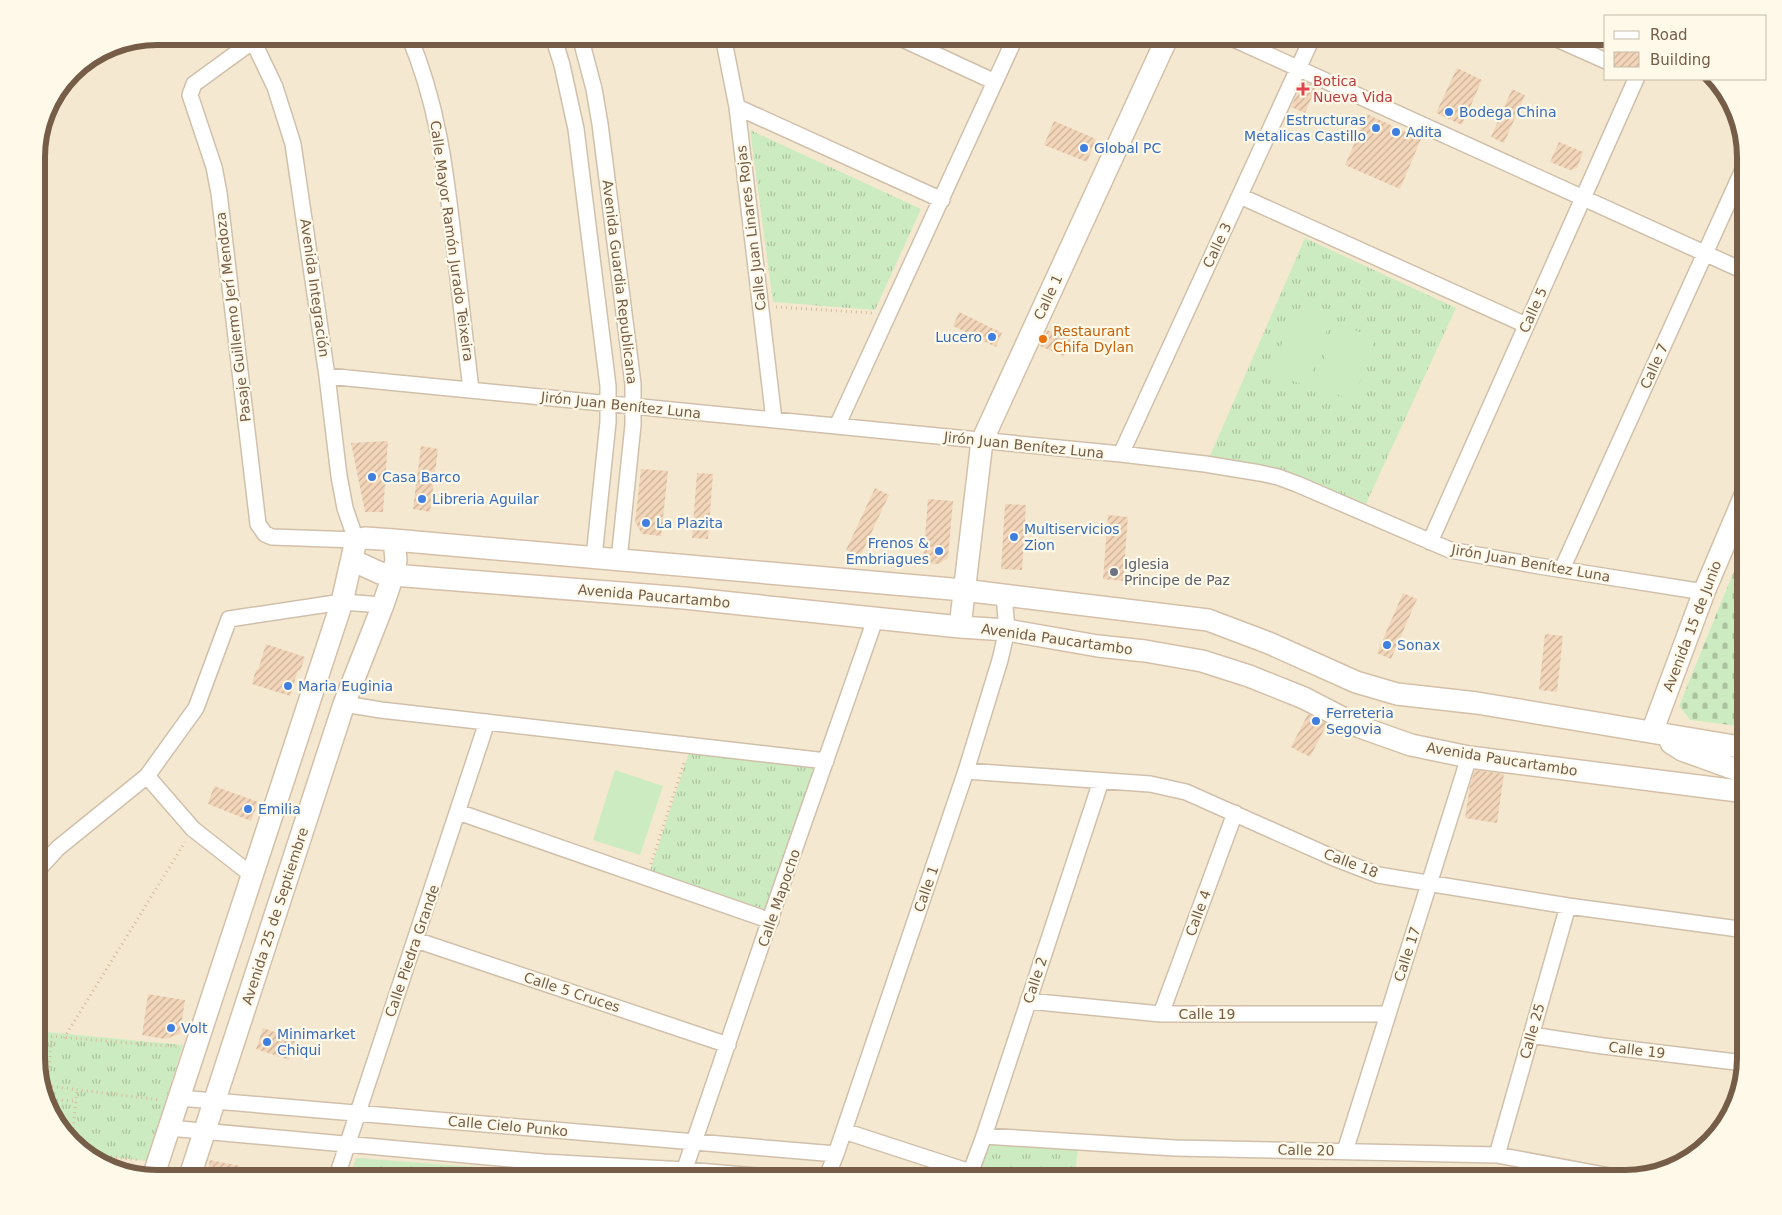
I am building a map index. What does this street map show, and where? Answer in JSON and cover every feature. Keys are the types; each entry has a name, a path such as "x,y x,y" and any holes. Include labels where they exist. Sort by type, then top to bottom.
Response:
{"main road":[{"name":"Calle 1","path":"960,627 982,441 1164,45"},
{"name":"Avenida 15 de Junio","path":"1652,732 1704,592 1737,514"},
{"path":"156,1168 169,1128 172,1099 197,1042 253,876 342,602 354,550 365,538 964,590 1208,620 1269,643 1356,682 1397,694 1477,703 1737,746"},
{"name":"Avenida 25 de Septiembre","path":"192,1170 344,704 393,575 396,560 394,540"},
{"name":"Avenida Paucartambo","path":"354,550 380,573 393,575 684,598 960,627 1007,630 1098,646 1145,651 1202,661 1249,676 1304,698 1360,727 1411,745 1469,757 1737,791"},
{"path":"1652,732 1682,750 1737,769"}],"street":[{"name":"Pasaje Guillermo Jerí Mendoza","path":"247,45 194,84 190,95 214,167 219,193 258,524 265,534 272,537 354,550"},
{"name":"Avenida Integración","path":"259,45 294,144 341,484 354,550"},
{"name":"Calle Mayor Ramón Jurado Teixeira","path":"413,45 431,99 442,150 471,390"},
{"name":"Avenida Guardia Republicana","path":"556,45 576,129 609,404 594,557"},
{"name":"Avenida Guardia Republicana","path":"582,45 594,89 600,124 629,348 634,406 619,560"},
{"name":"Calle Juan Linares Rojas","path":"725,45 737,107 774,420"},
{"path":"915,45 995,82"},
{"path":"837,426 890,315 1012,45"},
{"path":"1246,45 1737,268"},
{"name":"Calle 3","path":"1121,454 1309,45"},
{"path":"1570,45 1604,60"},
{"name":"Calle 5","path":"1430,542 1636,80"},
{"path":"737,107 942,200"},
{"name":"Calle 7","path":"1562,569 1737,182"},
{"path":"1240,196 1526,325"},
{"name":"Jirón Juan Benítez Luna","path":"327,376 1121,454 1205,464 1260,473 1298,484 1450,550 1704,592"},
{"name":"Calle 1","path":"830,1170 966,771 1000,660 1007,630 1004,595"},
{"path":"45,862 58,848 147,776 196,708 230,619 342,602 383,605"},
{"name":"Calle Mapocho","path":"684,1170 876,617"},
{"path":"344,704 381,710 826,761"},
{"name":"Calle Piedra Grande","path":"339,1170 487,722"},
{"name":"Calle 17","path":"1344,1151 1469,757"},
{"name":"Calle 18","path":"966,771 1150,784 1186,792 1235,812 1334,858 1378,875 1568,906 1737,929"},
{"path":"147,776 193,829 253,876"},
{"name":"Calle 2","path":"971,1170 984,1136 1101,781"},
{"path":"458,812 771,921"},
{"name":"Calle 4","path":"1161,1014 1235,812"},
{"name":"Calle 25","path":"1497,1155 1568,906"},
{"name":"Calle 5 Cruces","path":"416,940 728,1045"},
{"name":"Calle 19","path":"1028,1001 1161,1014 1388,1014"},
{"name":"Calle 19","path":"1531,1035 1737,1062"},
{"name":"Calle Cielo Punko","path":"172,1099 215,1101 836,1154"},
{"path":"169,1128 637,1170"},
{"path":"844,1131 955,1170"},
{"name":"Calle 20","path":"984,1136 1175,1148 1497,1155 1581,1170"},
{"path":"541,1170 544,1162"}],"path":[{"path":"760,305 890,315"},
{"path":"646,878 690,745"},
{"path":"64,1038 193,829"},
{"path":"45,1036 180,1048 197,1042"},
{"path":"48,1081 52,1036"},
{"path":"49,1086 172,1099"},
{"path":"73,1131 77,1090"},
{"path":"53,1099 75,1101"},
{"path":"104,1156 146,1160 156,1168"}],"shaded area":[{"path":"158,45 1604,45 1604,80 1706,80 1718,95 1731,121 1737,158 1737,563 1679,706 1690,720 1737,726 1737,1058 1731,1094 1718,1120 1699,1142 1687,1151 1661,1164 1646,1168 1624,1170 158,1170 136,1168 121,1164 95,1151 83,1142 68,1126 51,1094 45,1065 45,150 54,114 60,101 73,83 95,64 121,51 136,47"}],"green space":[{"path":"750,130 921,209 875,310 773,302"},
{"path":"1305,238 1456,308 1365,506 1249,464 1210,456"},
{"path":"1293,309 1330,321 1308,386 1272,374"},
{"path":"1336,324 1375,337 1354,400 1315,387"},
{"path":"1737,563 1737,726 1690,720 1679,706"},
{"path":"690,749 815,766 765,909 650,871"},
{"path":"615,770 663,786 640,855 593,840"},
{"path":"45,1032 183,1045 147,1161 106,1157 83,1142 68,1126 51,1094 47,1079"},
{"path":"986,1140 1078,1146 1076,1170 977,1170"},
{"path":"356,1158 517,1170 352,1170"}],"building":[{"path":"1457,68 1482,80 1462,125 1436,113"},
{"path":"1303,81 1316,87 1305,113 1291,107"},
{"path":"1512,89 1525,95 1504,143 1491,137"},
{"path":"1367,114 1421,139 1400,189 1345,165"},
{"path":"1054,121 1096,139 1087,162 1044,145"},
{"path":"1559,142 1583,152 1577,168 1570,170 1550,162"},
{"path":"959,312 1002,333 996,347 953,326"},
{"path":"1047,330 1071,340 1064,356 1040,346"},
{"name":"Casa Barco","path":"388,441 383,512 365,512 351,443"},
{"path":"421,446 438,449 430,512 413,509"},
{"path":"641,469 668,471 661,536 642,534 635,522"},
{"path":"697,473 713,474 708,539 692,538"},
{"path":"875,488 889,495 860,557 846,550"},
{"path":"928,499 953,501 948,558 939,564 923,563"},
{"name":"Multiservicios Zion","path":"1005,504 1026,505 1022,570 1001,569"},
{"path":"1108,515 1128,517 1123,581 1103,579"},
{"path":"1403,593 1417,599 1391,659 1377,653"},
{"path":"1545,634 1563,636 1557,692 1539,690"},
{"path":"266,644 305,657 300,671 298,670 290,696 252,684"},
{"path":"1308,714 1327,724 1310,757 1291,747"},
{"path":"1475,770 1504,774 1497,823 1465,818 1470,785"},
{"path":"214,786 258,802 251,821 208,804"},
{"path":"148,994 185,1000 180,1034 165,1039 142,1035"},
{"path":"263,1028 296,1039 289,1060 256,1049"},
{"path":"210,1160 240,1166 239,1170 208,1170"}],"place":[{"name":"Botica Nueva Vida","path":"1303,89"},
{"name":"Bodega China","path":"1449,112"},
{"name":"Estructuras Metalicas Castillo","path":"1376,128"},
{"name":"Adita","path":"1396,132"},
{"name":"Global PC","path":"1084,148"},
{"name":"Lucero","path":"992,337"},
{"name":"Restaurant Chifa Dylan","path":"1043,339"},
{"name":"Casa Barco","path":"372,477"},
{"name":"Libreria Aguilar","path":"422,499"},
{"name":"La Plazita","path":"646,523"},
{"name":"Multiservicios Zion","path":"1014,537"},
{"name":"Frenos & Embriagues","path":"939,551"},
{"name":"Iglesia Principe de Paz","path":"1114,572"},
{"name":"Sonax","path":"1387,645"},
{"name":"Maria Euginia","path":"288,686"},
{"name":"Ferreteria Segovia","path":"1316,721"},
{"name":"Emilia","path":"248,809"},
{"name":"Volt","path":"171,1028"},
{"name":"Minimarket Chiqui","path":"267,1042"}]}
